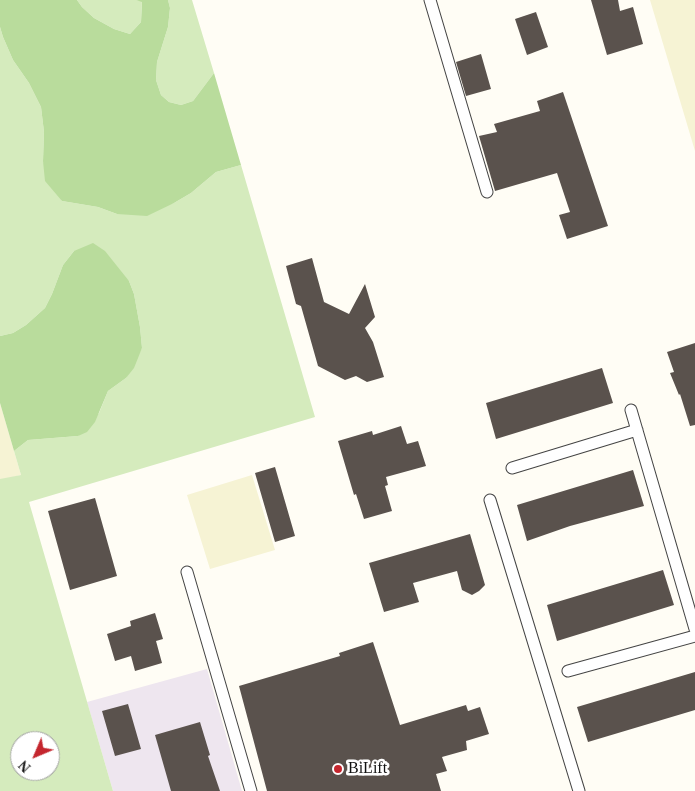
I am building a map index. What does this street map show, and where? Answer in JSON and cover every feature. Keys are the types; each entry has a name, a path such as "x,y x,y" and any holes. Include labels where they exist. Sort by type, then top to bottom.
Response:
{"lane":[{"path":"430,0 487,192"},
{"path":"631,410 695,628"},
{"path":"512,468 637,430"},
{"path":"490,500 579,791"},
{"path":"187,572 251,791"},
{"path":"568,671 695,636"}],"shaded area":[{"path":"650,0 695,0 695,151"},
{"path":"0,403 21,475 1,480 0,479"},
{"path":"252,475 275,550 210,569 187,495"},
{"path":"207,669 242,791 113,791 87,702"}],"green space":[{"path":"0,0 77,0 94,18 114,29 130,34 141,22 142,2 136,0 168,0 170,8 168,27 157,62 156,80 161,95 169,102 181,105 193,101 214,73 241,165 216,172 191,193 147,216 117,214 98,207 62,201 45,181 43,161 44,132 41,107 29,83 13,60 3,37 0,27"},
{"path":"77,0 142,1 141,22 130,34 114,29 94,18"},
{"path":"168,0 192,0 214,73 193,101 181,105 169,102 161,95 156,80 157,62 168,27 170,8"},
{"path":"0,27 13,60 29,83 41,107 44,132 43,161 62,201 98,207 117,214 174,203 191,193 216,172 241,165 315,417 29,502 113,791 0,791 0,479 21,475 14,451 28,440 78,436 99,413 108,391 126,378 142,348 134,294 129,281 74,251 63,265 45,308 26,325 13,333 0,336"},
{"path":"93,243 105,251 129,281 134,294 142,348 134,368 126,378 108,391 95,422 87,432 78,436 28,440 14,451 0,403 0,336 13,333 26,325 45,308 63,265 74,251"}],"building":[{"path":"591,0 618,0 620,11 633,7 643,44 607,55"},
{"path":"536,12 548,47 527,55 515,19"},
{"path":"481,54 491,89 466,96 456,62"},
{"path":"563,92 608,226 567,239 559,215 570,212 557,173 495,191 479,136 497,132 494,124 540,111 537,101"},
{"path":"312,258 324,302 349,314 365,284 375,317 365,328 373,342 384,377 367,382 356,376 345,380 318,366 301,306 296,304 286,266"},
{"path":"695,343 695,425 690,426 680,394 670,373 674,372 667,352"},
{"path":"602,368 613,403 496,439 486,403"},
{"path":"401,426 407,444 418,441 426,466 386,477 388,485 385,486 392,511 364,519 356,494 354,495 338,441 372,431 373,435"},
{"path":"275,467 295,536 275,542 255,473"},
{"path":"633,470 644,506 570,526 527,541 517,505"},
{"path":"95,498 117,576 70,590 48,511"},
{"path":"470,534 485,585 479,591 472,595 462,590 457,571 413,583 419,602 384,612 369,563"},
{"path":"663,570 674,605 557,641 547,605"},
{"path":"155,613 163,639 156,641 162,663 135,671 131,656 115,661 107,634 131,626 130,621"},
{"path":"373,642 400,725 466,705 468,711 480,707 489,734 466,741 467,750 442,757 447,771 436,774 441,791 267,791 239,686 340,656 339,653"},
{"path":"695,672 695,710 588,742 577,707"},
{"path":"128,704 141,749 115,756 102,711"},
{"path":"200,722 210,755 208,756 220,791 171,791 155,735"}],"place":[{"name":"BiLift","path":"338,769"}]}
